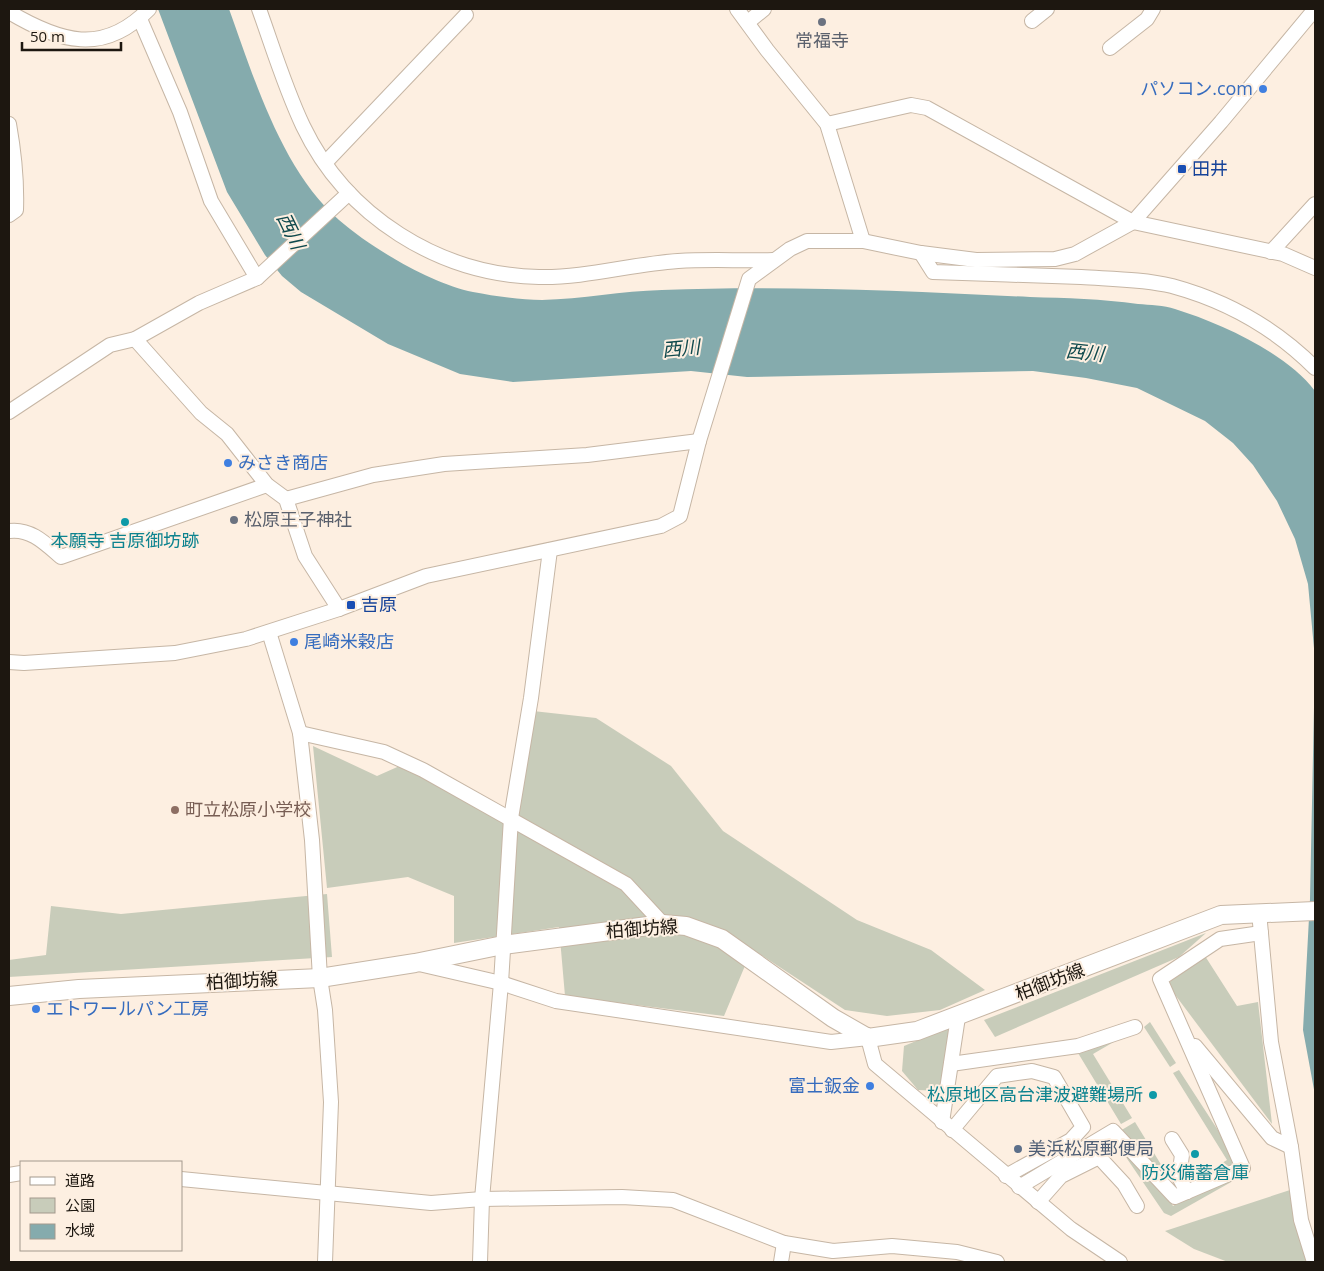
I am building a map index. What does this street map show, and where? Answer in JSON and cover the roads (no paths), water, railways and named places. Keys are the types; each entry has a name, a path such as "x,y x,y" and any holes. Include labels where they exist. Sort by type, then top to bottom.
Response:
{"main road":[{"name":"柏御坊線","path":"9,996 79,989 320,978 415,963 503,945 663,924 686,926 722,939 833,1018 868,1038 917,1031 958,1017 1221,915 1315,911"}],"street":[{"path":"259,9 303,125 325,162 349,193 368,212 418,246 460,263 498,272 540,277 586,274 678,261 773,260"},
{"path":"737,9 767,50 827,124 863,241"},
{"path":"748,22 764,9"},
{"path":"1032,21 1047,9"},
{"path":"1110,48 1146,19 1152,9"},
{"path":"9,662 24,663 174,653 246,639 339,609 426,576 661,526 680,516 699,441 749,279 773,260 807,241 863,241 921,253 976,260 1055,259 1075,254 1133,222 1221,122 1315,9"},
{"path":"9,12 33,25 74,39 92,40 111,36 144,14 211,201 260,275"},
{"path":"325,162 466,15"},
{"path":"827,124 912,105 927,108 1133,222 1283,254 1315,268"},
{"path":"9,124 13,146 16,210 9,215"},
{"path":"9,412 110,345 134,339 199,303 260,275 349,193"},
{"path":"1271,252 1315,204"},
{"path":"921,253 933,272 1110,279 1170,286 1212,300 1264,325 1300,353 1315,368"},
{"path":"134,339 201,413 227,434 266,485 286,499 305,556 339,609"},
{"path":"286,499 373,475 435,466 587,455 699,441"},
{"path":"9,531 25,532 42,540 61,557 266,485"},
{"path":"480,1262 482,1199 501,983 511,818 531,698 550,550"},
{"path":"269,632 300,733 312,840 320,978 325,1010 331,1102 325,1262"},
{"path":"300,733 384,752 423,770 626,884 663,924"},
{"path":"1267,912 1261,933 1271,1042 1291,1148 1301,1220 1314,1262"},
{"path":"1019,1187 1113,1132 1175,1197 1243,1168 1160,979 1220,939 1261,933"},
{"path":"415,963 501,983 556,1001 831,1042 868,1038 875,1064 1019,1187 1071,1229 1120,1262"},
{"path":"947,1126 951,1064 958,1017"},
{"path":"951,1064 1078,1046 1135,1027"},
{"path":"1184,1034 1272,1138 1291,1148"},
{"path":"947,1126 997,1076 1032,1071 1054,1077 1083,1127 1071,1140 1006,1176"},
{"path":"1172,1139 1182,1155 1180,1177 1187,1192"},
{"path":"1038,1202 1061,1176 1099,1157 1124,1184 1137,1206"},
{"path":"182,1179 329,1195 431,1203 482,1199 622,1198 672,1200 784,1243 833,1251 892,1246 957,1252 996,1262"},
{"path":"781,1262 784,1243"}],"water":[{"name":"西川","path":"158,9 229,9 272,122 301,176 319,200 352,231 385,253 421,273 457,288 498,296 542,300 647,291 800,288 1098,300 1171,308 1212,322 1251,341 1288,364 1315,391 1315,659 1308,584 1295,539 1277,501 1253,465 1233,443 1205,421 1137,388 1086,378 1033,371 747,377 691,371 513,382 460,374 388,344 301,292 282,276 265,255 227,192"},
{"path":"1315,659 1315,1095 1303,1030 1310,899"}],"place":[{"name":"常福寺","path":"822,22"},
{"name":"パソコン.com","path":"1263,89"},
{"name":"田井","path":"1182,169"},
{"name":"みさき商店","path":"228,463"},
{"name":"松原王子神社","path":"234,520"},
{"name":"本願寺 吉原御坊跡","path":"125,522"},
{"name":"吉原","path":"351,605"},
{"name":"尾崎米穀店","path":"294,642"},
{"name":"町立松原小学校","path":"175,810"},
{"name":"エトワールパン工房","path":"36,1009"},
{"name":"富士鈑金","path":"870,1086"},
{"name":"松原地区高台津波避難場所","path":"1153,1095"},
{"name":"美浜松原郵便局","path":"1018,1149"},
{"name":"防災備蓄倉庫","path":"1195,1154"}]}
